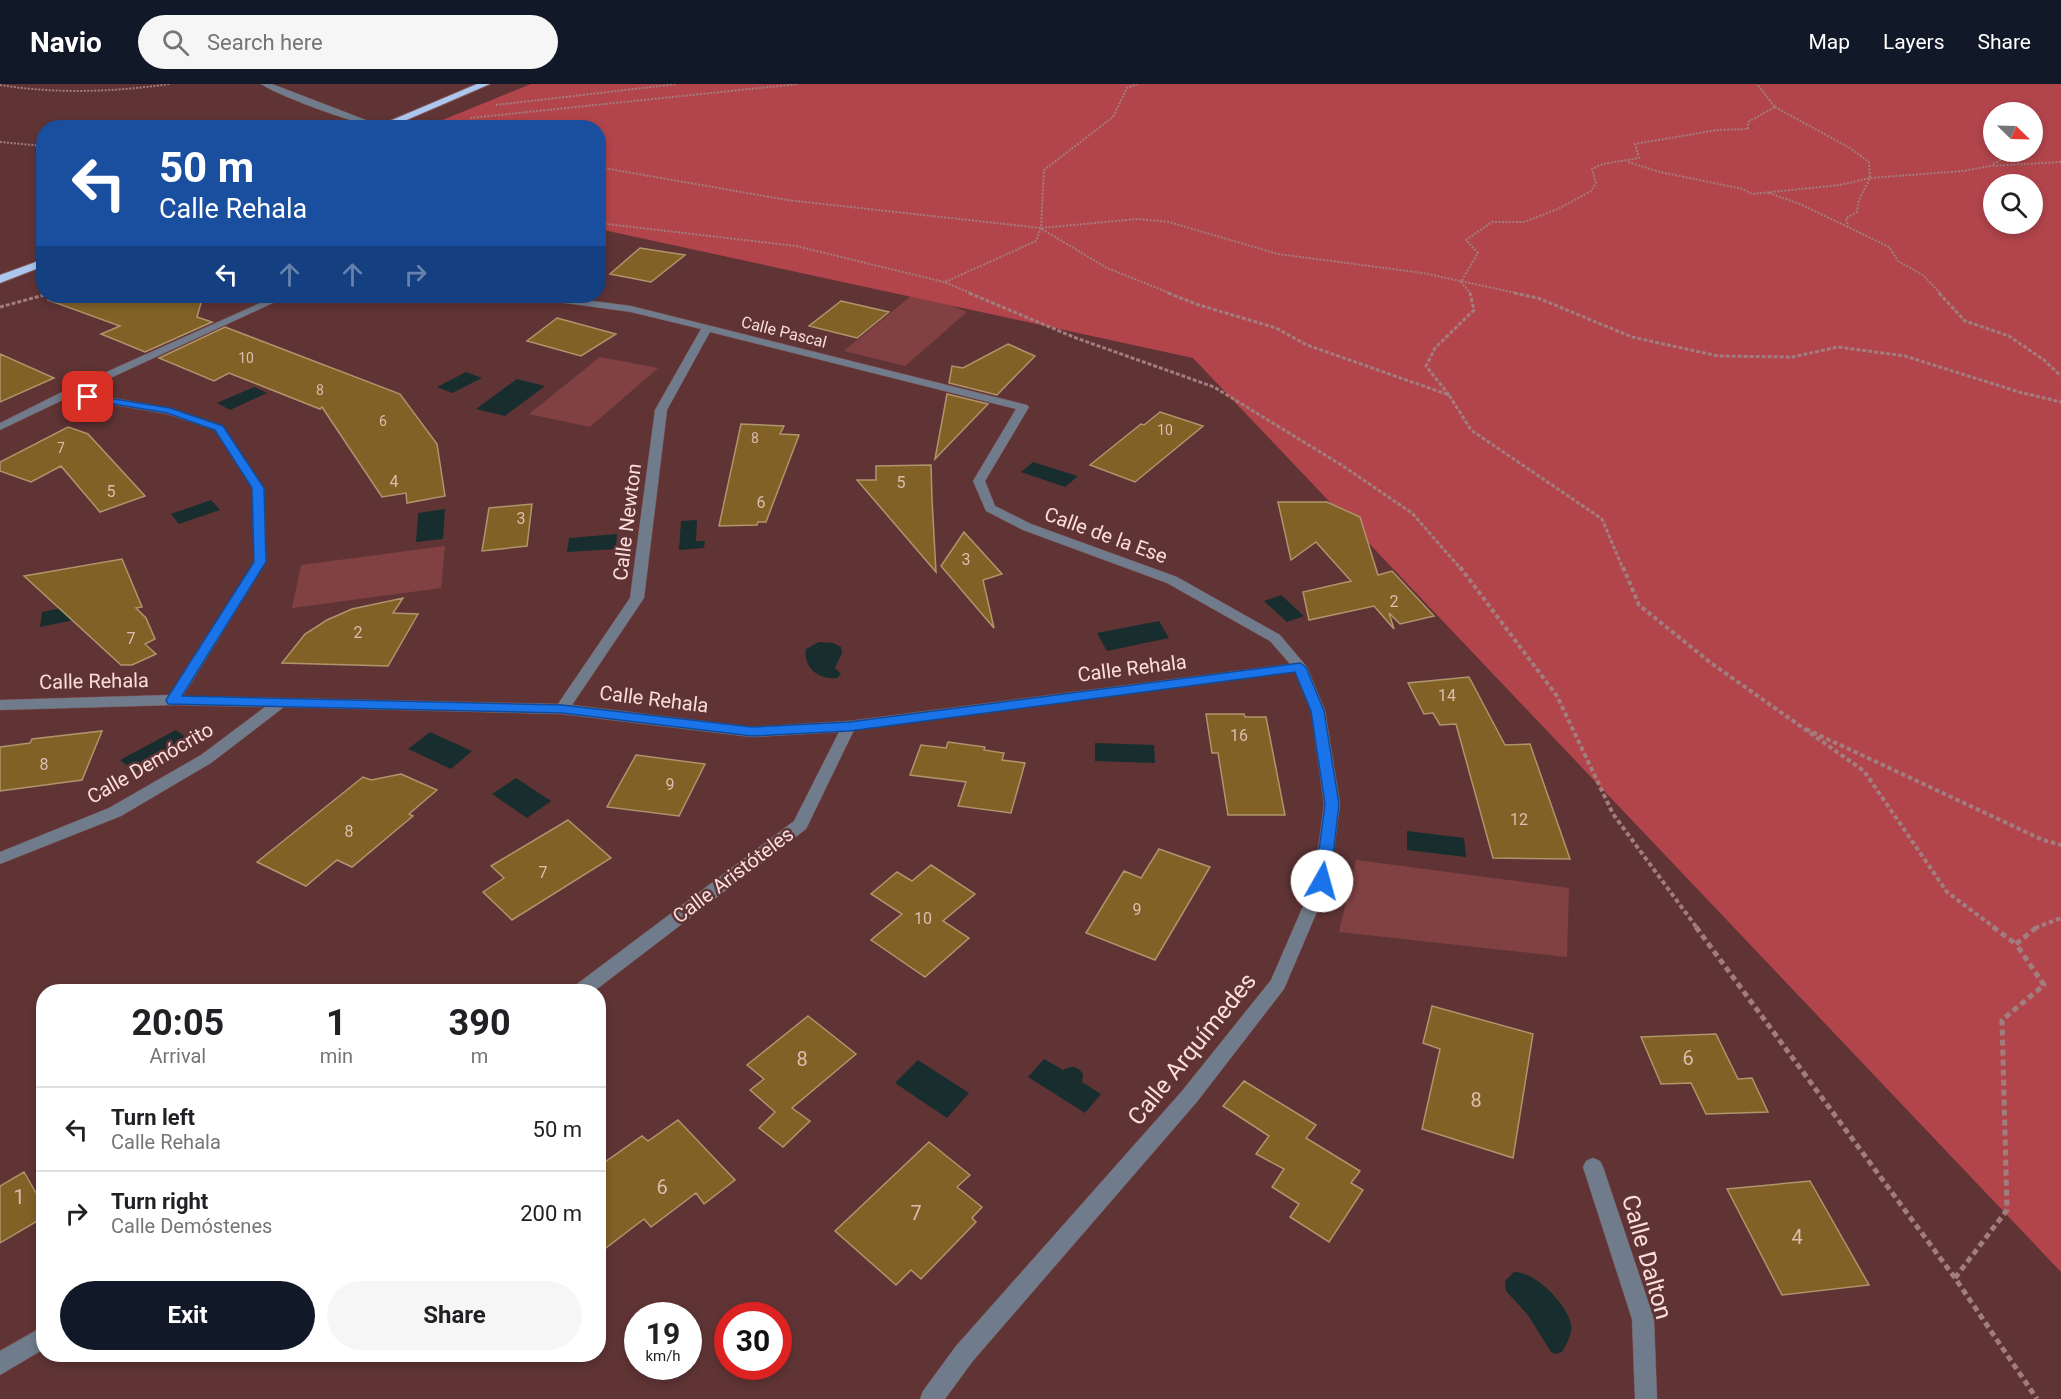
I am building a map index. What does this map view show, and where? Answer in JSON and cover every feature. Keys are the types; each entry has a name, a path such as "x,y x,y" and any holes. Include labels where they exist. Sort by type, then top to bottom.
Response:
{"highway":[{"path":"397,120 485,84"},
{"path":"0,279 36,265"}],"street":[{"path":"265,84 356,120"},
{"path":"0,427 68,393 267,303"},
{"name":"Calle Pascal","path":"587,303 631,309 1023,407"},
{"name":"Calle Newton","path":"562,709 637,598 660,410 706,329"},
{"path":"68,393 170,411 219,428 258,488 260,562 173,700"},
{"name":"Calle de la Ese","path":"1023,407 979,481 990,508 1027,527 1172,580 1275,638 1300,667"},
{"name":"Calle Rehala","path":"0,705 173,700 562,709 752,732 849,726 1300,667"},
{"name":"Calle Arquímedes","path":"932,1399 964,1354 1189,1097 1278,984 1322,881 1332,804 1318,711 1300,667"},
{"name":"Calle Demócrito","path":"0,858 115,812 206,759 280,703"},
{"name":"Calle Aristóteles","path":"590,984 800,825 849,726"},
{"name":"Calle Dalton","path":"1593,1167 1643,1319 1646,1399"},
{"path":"0,1364 36,1341"}],"path":[{"path":"0,86 80,92 124,91 170,84"},
{"path":"493,105 677,84"},
{"path":"465,118 798,84"},
{"path":"944,282 1035,242 1041,228 1044,170 1113,117 1127,88 1138,84"},
{"path":"1757,84 1775,107 1850,148 1869,162 1870,178 1859,200 1857,212 1846,218 1848,227"},
{"path":"1461,282 1478,253 1466,240 1491,222 1524,222 1558,209 1592,191 1596,183 1592,169 1600,163 1628,162 1639,158 1635,144 1716,130 1748,129 1748,122 1775,107"},
{"path":"0,142 36,145"},
{"path":"1628,162 1660,172 1743,189 1752,194 1840,185 1870,178 1963,171 1990,166 2061,162"},
{"path":"1990,166 1997,162"},
{"path":"606,168 787,200 1041,228 1138,219 1169,222 1278,254 1423,273 1538,298 1632,337 1718,356 1792,357 1838,347 1905,356 2019,392 2061,402"},
{"path":"1766,192 1802,204 1811,212 1889,247 1898,261 1923,275 1965,321 2008,336 2044,360 2061,376"},
{"path":"606,224 796,246 944,282 1076,338 1214,387 1342,466 1412,513 1463,571 1557,696 1613,814 1955,1278 2037,1399"},
{"path":"1041,228 1107,268 1199,305 1276,328 1307,345 1449,395"},
{"path":"1461,282 1472,295 1474,310 1435,348 1426,366 1449,395 1471,430 1602,519 1639,605 1711,663 1864,771 1947,892 2016,944 2044,984 2002,1020 2007,1210 1955,1278"},
{"path":"0,307 36,297"},
{"path":"1795,724 2043,840 2061,845"},
{"path":"2016,944 2039,926 2061,918"}],"shaded area":[{"path":"531,84 2061,84 2061,1272 1193,358 606,231 606,120 443,120"},
{"path":"917,291 967,312 905,366 844,351"},
{"path":"600,357 658,368 590,427 529,414"},
{"path":"445,546 441,588 292,608 301,565"},
{"path":"1356,860 1569,888 1567,957 1339,932"}],"water":[{"path":"466,372 482,378 452,393 437,387"},
{"path":"517,379 545,386 505,416 476,409"},
{"path":"254,387 267,393 230,410 217,403"},
{"path":"1033,462 1077,477 1065,487 1021,472"},
{"path":"211,500 220,510 179,524 171,514"},
{"path":"445,509 443,539 416,542 418,513"},
{"path":"697,520 696,541 705,541 704,548 679,550 681,521"},
{"path":"617,534 616,549 567,552 569,538"},
{"path":"1281,595 1304,616 1287,622 1264,601"},
{"path":"100,600 99,615 40,627 42,612"},
{"path":"1159,621 1169,638 1107,651 1097,633"},
{"path":"819,642 833,643 841,647 842,653 835,668 841,674 837,678 818,675 807,662 806,649"},
{"path":"176,730 191,741 135,772 120,760"},
{"path":"430,732 472,751 451,769 408,749"},
{"path":"1095,743 1154,745 1155,763 1095,761"},
{"path":"516,778 551,801 527,818 492,794"},
{"path":"1407,831 1464,838 1466,857 1407,850"},
{"path":"1044,1059 1063,1070 1069,1067 1079,1069 1083,1074 1082,1082 1101,1094 1085,1113 1028,1077"},
{"path":"918,1060 969,1093 947,1118 895,1083"},
{"path":"1514,1272 1522,1273 1540,1283 1564,1308 1571,1328 1569,1339 1562,1352 1556,1354 1551,1352 1528,1315 1506,1291 1505,1281"}],"building":[{"path":"640,248 685,255 651,282 610,274"},
{"path":"841,301 889,312 857,338 809,326"},
{"path":"56,303 201,303 197,317 212,322 145,352 101,334 120,326"},
{"path":"557,318 616,334 581,356 527,341"},
{"path":"225,327 400,394 437,444 445,496 407,503 406,493 382,497 322,407 320,409 229,373 214,381 159,358"},
{"path":"1008,344 1035,356 997,395 949,383 952,366 963,368"},
{"path":"0,354 54,378 0,402"},
{"path":"947,394 988,404 935,459"},
{"path":"1160,412 1203,426 1135,482 1090,465 1141,424 1144,425"},
{"path":"741,424 784,426 780,434 799,435 766,522 758,522 757,525 719,526"},
{"path":"68,427 88,434 145,496 100,512 61,466 31,482 0,471 0,462"},
{"path":"931,465 936,572 857,480 876,480 876,466"},
{"path":"1278,502 1327,502 1360,517 1378,575 1392,571 1434,616 1400,624 1389,613 1394,629 1374,606 1309,620 1303,592 1351,581 1316,542 1291,560"},
{"path":"532,504 527,546 482,551 489,508"},
{"path":"964,532 1002,574 983,580 994,628 941,566"},
{"path":"122,559 142,607 136,608 146,618 155,639 145,644 156,654 132,665 121,665 24,576"},
{"path":"403,598 393,613 418,614 388,666 282,663 305,634 327,620 352,609"},
{"path":"1469,677 1505,745 1530,744 1570,859 1493,858 1456,724 1440,725 1433,713 1424,714 1408,683"},
{"path":"1206,714 1244,714 1245,717 1266,717 1285,815 1228,815 1218,753 1212,753"},
{"path":"102,731 82,780 0,791 0,747 30,743 32,739"},
{"path":"948,742 985,747 984,750 1004,753 1002,760 1025,763 1011,813 958,806 966,782 910,775 921,745 946,748"},
{"path":"636,755 705,764 679,816 607,807"},
{"path":"401,774 437,790 409,814 413,816 352,867 337,860 306,886 257,862 363,777 371,780"},
{"path":"568,820 611,858 512,920 483,892 504,878 491,866"},
{"path":"1159,849 1210,867 1155,960 1086,933 1124,871 1141,878"},
{"path":"931,865 975,894 943,921 969,938 925,977 871,940 902,914 871,894 897,872 912,881"},
{"path":"1432,1006 1533,1034 1513,1158 1422,1129 1440,1049 1423,1043"},
{"path":"808,1016 856,1054 792,1108 810,1121 783,1147 759,1128 775,1112 750,1090 764,1079 747,1065"},
{"path":"1716,1034 1738,1079 1752,1078 1768,1112 1706,1114 1691,1083 1661,1084 1641,1037"},
{"path":"1244,1081 1316,1125 1306,1138 1360,1171 1351,1183 1363,1190 1329,1242 1290,1217 1299,1204 1272,1187 1284,1169 1256,1154 1269,1136 1223,1106"},
{"path":"678,1120 735,1180 704,1204 696,1193 651,1227 644,1219 606,1248 606,1161 642,1136 648,1141"},
{"path":"929,1142 970,1175 957,1187 982,1207 972,1218 976,1222 921,1279 911,1270 896,1285 835,1231"},
{"path":"24,1172 36,1193 36,1222 0,1243 0,1186"},
{"path":"1810,1181 1869,1285 1782,1295 1727,1189"}],"route":[{"path":"88,397 170,411 219,428 258,488 260,562 173,700 562,709 752,732 849,726 1300,667 1318,711 1332,804 1322,881"}]}
